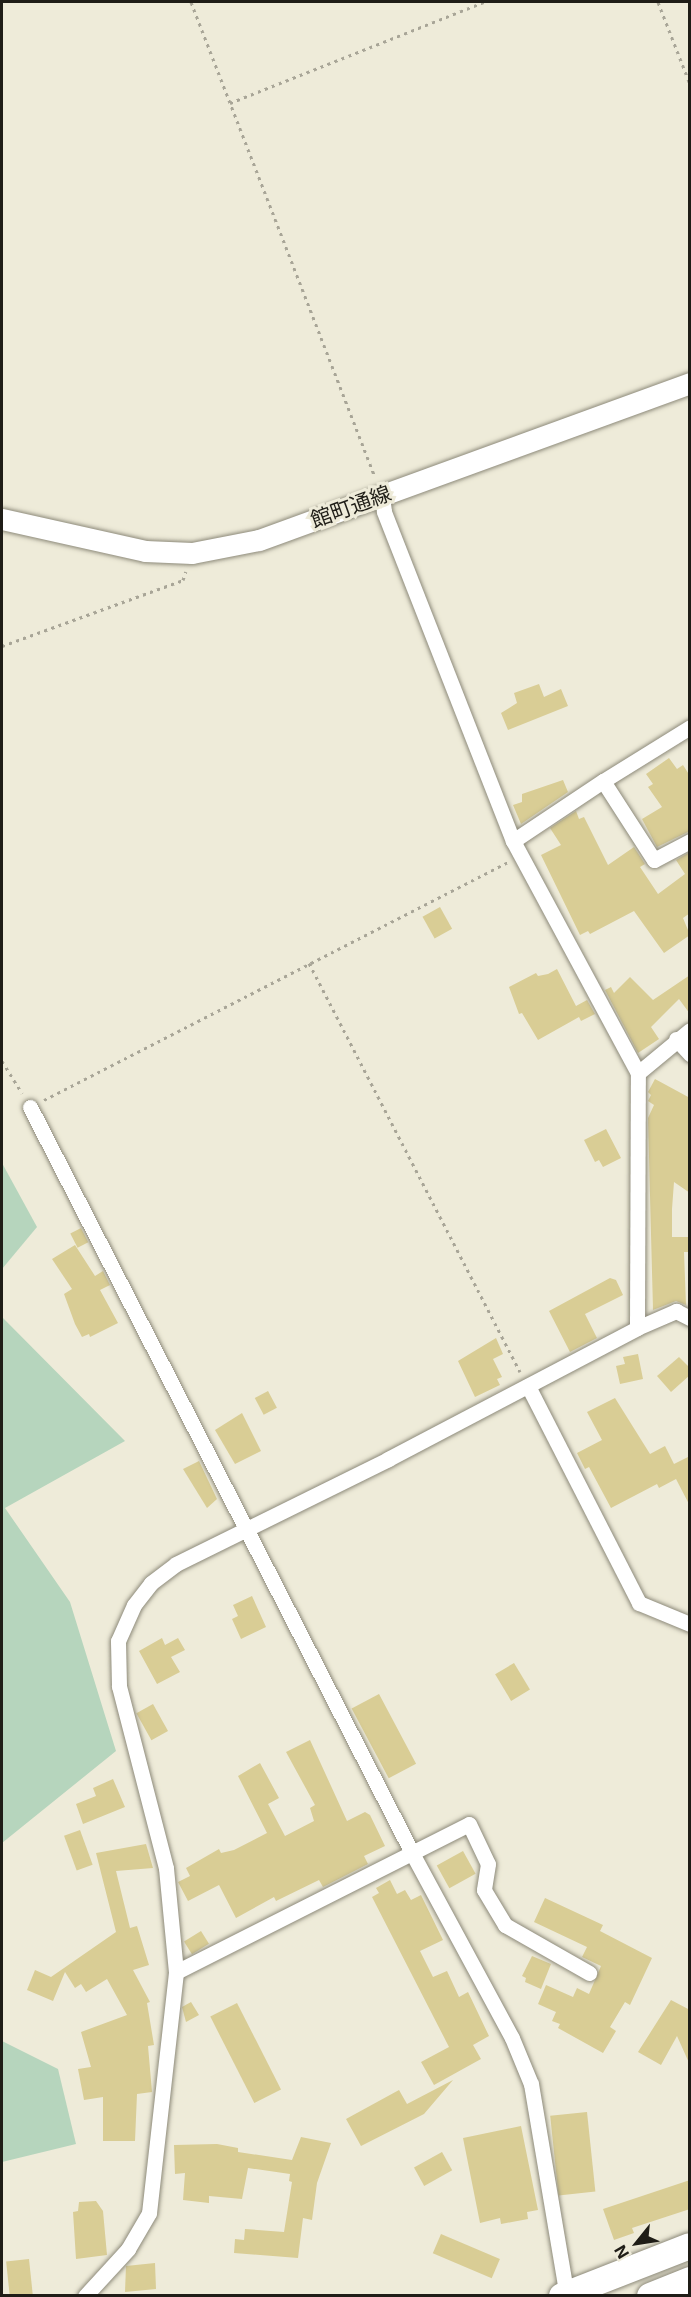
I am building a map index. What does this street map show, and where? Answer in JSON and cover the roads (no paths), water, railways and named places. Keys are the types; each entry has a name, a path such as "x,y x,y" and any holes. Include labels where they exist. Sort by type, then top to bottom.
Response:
{"highway":[{"path":"565,2295 690,2246"},
{"path":"650,2295 690,2280"}],"main road":[{"name":"館町通線","path":"2,519 145,551 192,553 259,540 690,382"}],"street":[{"path":"382,496 384,511 513,841 638,1072 637,1328"},
{"path":"513,841 690,727"},
{"path":"603,782 654,860 690,841"},
{"path":"638,1072 690,1030"},
{"path":"676,1039 690,1054"},
{"path":"30,1107 250,1530 412,1853 512,2038 531,2084 565,2295"},
{"path":"85,2295 128,2248 149,2213 177,1972 166,1868 119,1686 118,1641 134,1605 151,1583 176,1564 250,1530 637,1328 676,1311 690,1317"},
{"path":"528,1386 639,1604 690,1624"},
{"path":"177,1972 469,1824 488,1864 484,1890 506,1924 589,1973"}]}
